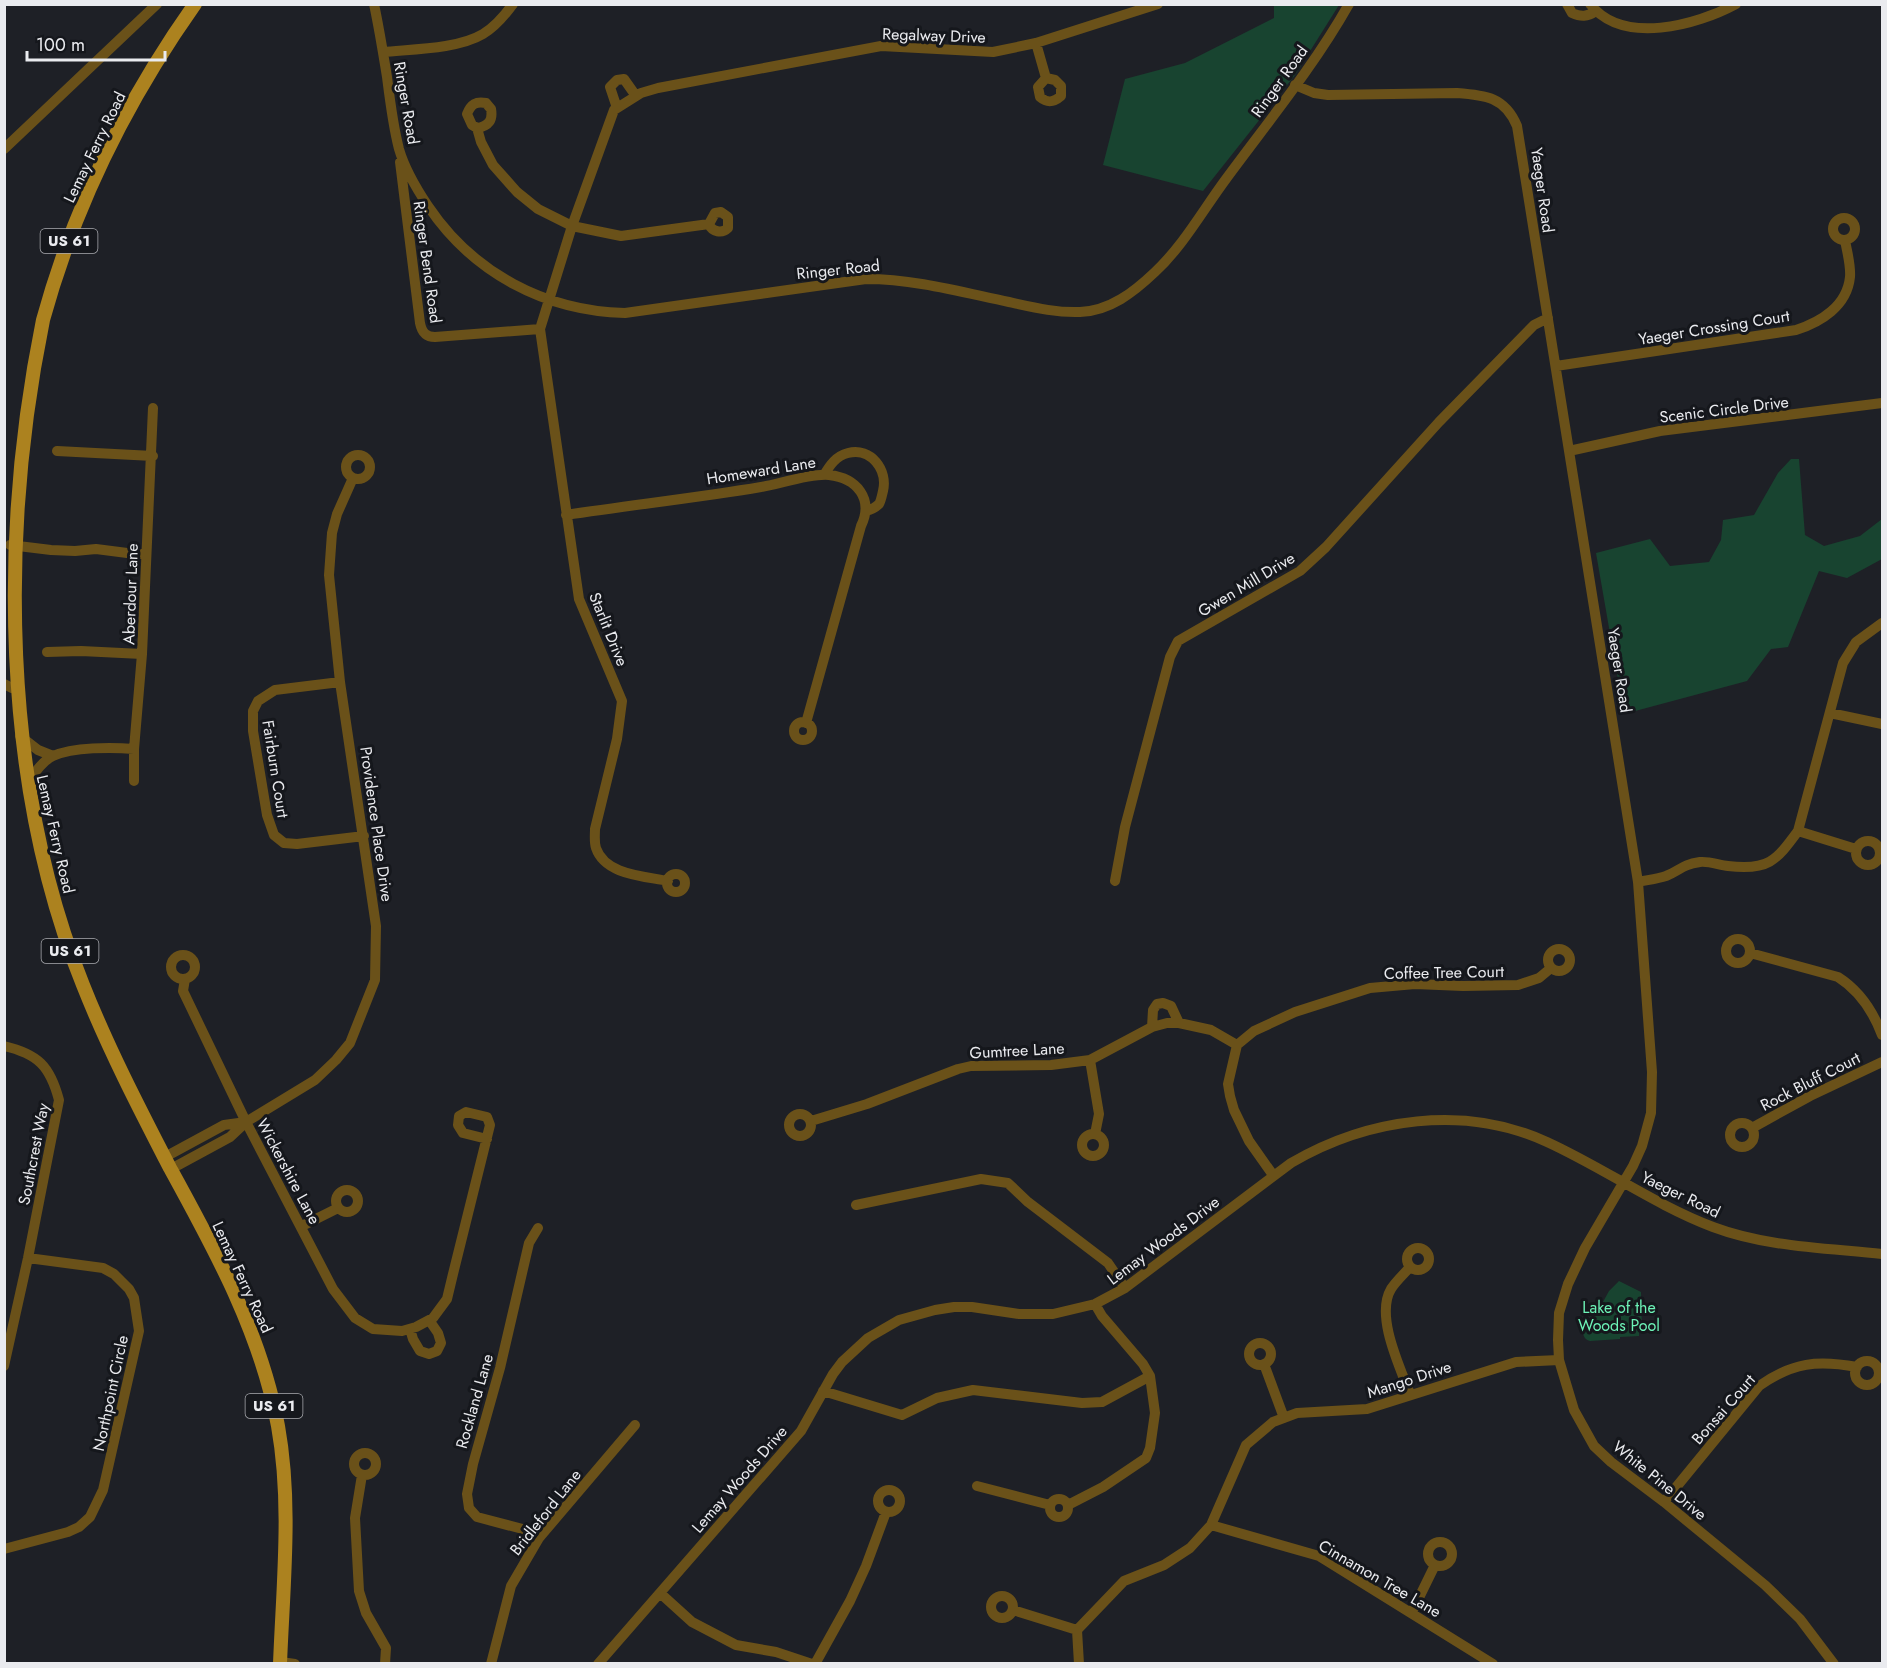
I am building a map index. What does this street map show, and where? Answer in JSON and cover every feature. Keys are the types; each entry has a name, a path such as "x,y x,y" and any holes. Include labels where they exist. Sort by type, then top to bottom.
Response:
{"main road":[{"name":"Lemay Ferry Road","path":"195,4 166,47 120,126 90,189 60,265 43,320 23,410 16,466 10,545 8,686 26,785 44,865 72,956 109,1046 240,1305 259,1352 273,1403 281,1450 285,1508 285,1663"}],"street":[{"path":"4,149 157,4"},
{"name":"Ringer Road","path":"374,4 399,149 410,176 424,200 454,239 478,261 505,280 548,300 596,311 633,313 824,284 879,279 917,283 1066,312 1099,309 1127,295 1163,264 1295,85 1349,4"},
{"path":"383,52 447,45 478,37 492,27 513,4"},
{"name":"Regalway Drive","path":"617,108 636,96 658,88 881,46 993,52 1036,43 1158,4"},
{"path":"1567,4 1572,13 1579,16 1589,15 1593,8 1611,21 1630,27 1662,28 1686,23 1736,4"},
{"path":"1036,43 1046,78"},
{"path":"548,300 572,226 614,110 617,108 610,87 616,80 624,79 636,96"},
{"name":"Yaeger Road","path":"1295,85 1314,93 1328,95 1476,94 1497,100 1505,106 1513,116 1520,139 1638,882 1652,1093 1651,1113 1642,1146 1623,1182 1694,1219 1729,1232 1782,1243 1882,1254"},
{"path":"477,128 481,142 493,165 517,192 538,209 572,226 621,236 709,224"},
{"name":"Ringer Bend Road","path":"399,149 420,324 424,337 540,328"},
{"name":"Yaeger Crossing Court","path":"1556,366 1796,330 1821,321 1839,304 1846,292 1850,277 1845,240"},
{"name":"Starlit Drive","path":"548,300 540,328 579,599 622,701 617,739 595,829 596,851 607,864 619,870 668,881"},
{"name":"Gwen Mill Drive","path":"1115,881 1128,817 1170,657 1178,641 1300,571 1326,547 1455,405 1534,325 1548,318"},
{"name":"Scenic Circle Drive","path":"1569,451 1659,431 1882,403"},
{"name":"Aberdour Lane","path":"134,781 134,749 142,654 153,456 153,408"},
{"path":"57,451 153,456"},
{"path":"806,723 866,512 878,505 885,485 879,464 859,453 848,453 830,464 824,475"},
{"name":"Homeward Lane","path":"566,514 761,487 824,475 841,478 858,488 863,495 866,512"},
{"name":"Providence Place Drive","path":"168,1163 230,1137 246,1122 315,1080 350,1043 375,980 376,926 340,682 328,575 329,552 337,514 353,478"},
{"path":"10,545 146,554"},
{"path":"1638,882 1666,876 1684,865 1694,863 1704,862 1747,868 1764,865 1783,852 1798,831 1843,663 1856,642 1882,623"},
{"path":"47,652 142,654"},
{"name":"Fairburn Court","path":"340,682 275,690 258,701 253,711 253,731 267,815 274,835 284,843 297,844 364,836"},
{"path":"1830,713 1882,724"},
{"path":"18,734 38,750 53,756"},
{"path":"26,785 42,764 53,756 97,748 134,749"},
{"path":"1798,831 1856,849"},
{"path":"1750,953 1838,977 1850,985 1864,1000 1876,1019 1882,1035"},
{"name":"Coffee Tree Court","path":"1237,1045 1254,1031 1295,1012 1370,988 1415,984 1463,987 1518,985 1539,978 1551,968"},
{"name":"Wickershire Lane","path":"185,979 183,990 246,1122 333,1288 355,1318 373,1329 396,1331 410,1329 433,1318 447,1299 487,1139"},
{"path":"1152,1027 1153,1010 1157,1004 1163,1003 1172,1006 1179,1023"},
{"name":"Gumtree Lane","path":"811,1121 867,1104 971,1066 1051,1065 1090,1060 1152,1027 1179,1023 1211,1030 1237,1045"},
{"path":"1237,1045 1230,1072 1230,1096 1249,1141 1273,1175"},
{"name":"Southcrest Way","path":"4,1046 26,1051 37,1060 54,1083 59,1100 4,1366"},
{"path":"1090,1060 1099,1114 1095,1134"},
{"name":"Rock Bluff Court","path":"1752,1128 1810,1096 1882,1062"},
{"name":"Lemay Woods Drive","path":"598,1664 801,1431 842,1362 868,1338 899,1320 954,1307 1036,1315 1068,1312 1095,1304 1125,1288 1273,1175 1312,1150 1355,1133 1401,1123 1453,1120 1499,1127 1535,1137 1623,1182"},
{"path":"856,1205 981,1179 1008,1183 1028,1202 1108,1263 1125,1288"},
{"name":"White Pine Drive","path":"1623,1182 1585,1248 1568,1284 1559,1313 1559,1360 1574,1410 1594,1446 1611,1462 1766,1584 1800,1619 1834,1664"},
{"path":"302,1226 338,1208"},
{"name":"Rockland Lane","path":"538,1228 529,1243 502,1360 475,1452 467,1494 468,1504 477,1517 530,1531 539,1538"},
{"name":"Northpoint Circle","path":"4,1549 68,1532 90,1517 104,1490 139,1331 134,1298 129,1289 114,1274 104,1268 28,1258"},
{"path":"1410,1267 1392,1288 1387,1299 1386,1314 1391,1342 1410,1394"},
{"path":"977,1486 1050,1506 1051,1513 1058,1518 1066,1514 1068,1505 1102,1487 1146,1458 1150,1448 1155,1413 1150,1376 1095,1304"},
{"path":"410,1329 420,1351 429,1354 436,1351 441,1343 438,1333 429,1320"},
{"name":"Mango Drive","path":"1077,1630 1124,1581 1164,1565 1190,1548 1211,1525 1246,1445 1273,1422 1297,1413 1367,1409 1516,1362 1559,1360"},
{"name":"Bonsai Court","path":"1664,1502 1759,1386 1773,1376 1790,1367 1812,1363 1857,1367"},
{"path":"1264,1364 1284,1418"},
{"path":"824,1391 902,1415 937,1398 973,1390 1082,1403 1102,1402 1150,1376"},
{"name":"Bridleford Lane","path":"491,1664 511,1586 539,1538 635,1425"},
{"path":"363,1475 355,1518 359,1591 366,1614 386,1648 385,1664"},
{"path":"660,1593 692,1622 736,1645 768,1650 814,1664 850,1601 886,1512"},
{"name":"Cinnamon Tree Lane","path":"1211,1525 1319,1556 1493,1664"},
{"path":"1412,1612 1436,1565"},
{"path":"1013,1610 1077,1630 1079,1664"}],"green space":[{"path":"1274,5 1339,5 1295,75 1203,191 1103,165 1125,79 1185,63 1274,18"},
{"path":"1791,459 1799,459 1805,535 1824,546 1860,536 1882,519 1882,559 1847,578 1819,571 1788,647 1771,649 1747,681 1624,714 1596,553 1650,539 1670,566 1709,562 1721,540 1723,520 1754,515 1778,473"},
{"name":"Lake of the Woods Pool","path":"1619,1281 1641,1292 1642,1332 1639,1336 1620,1337 1620,1339 1587,1340 1583,1325 1595,1311 1598,1311 1609,1291"}]}
